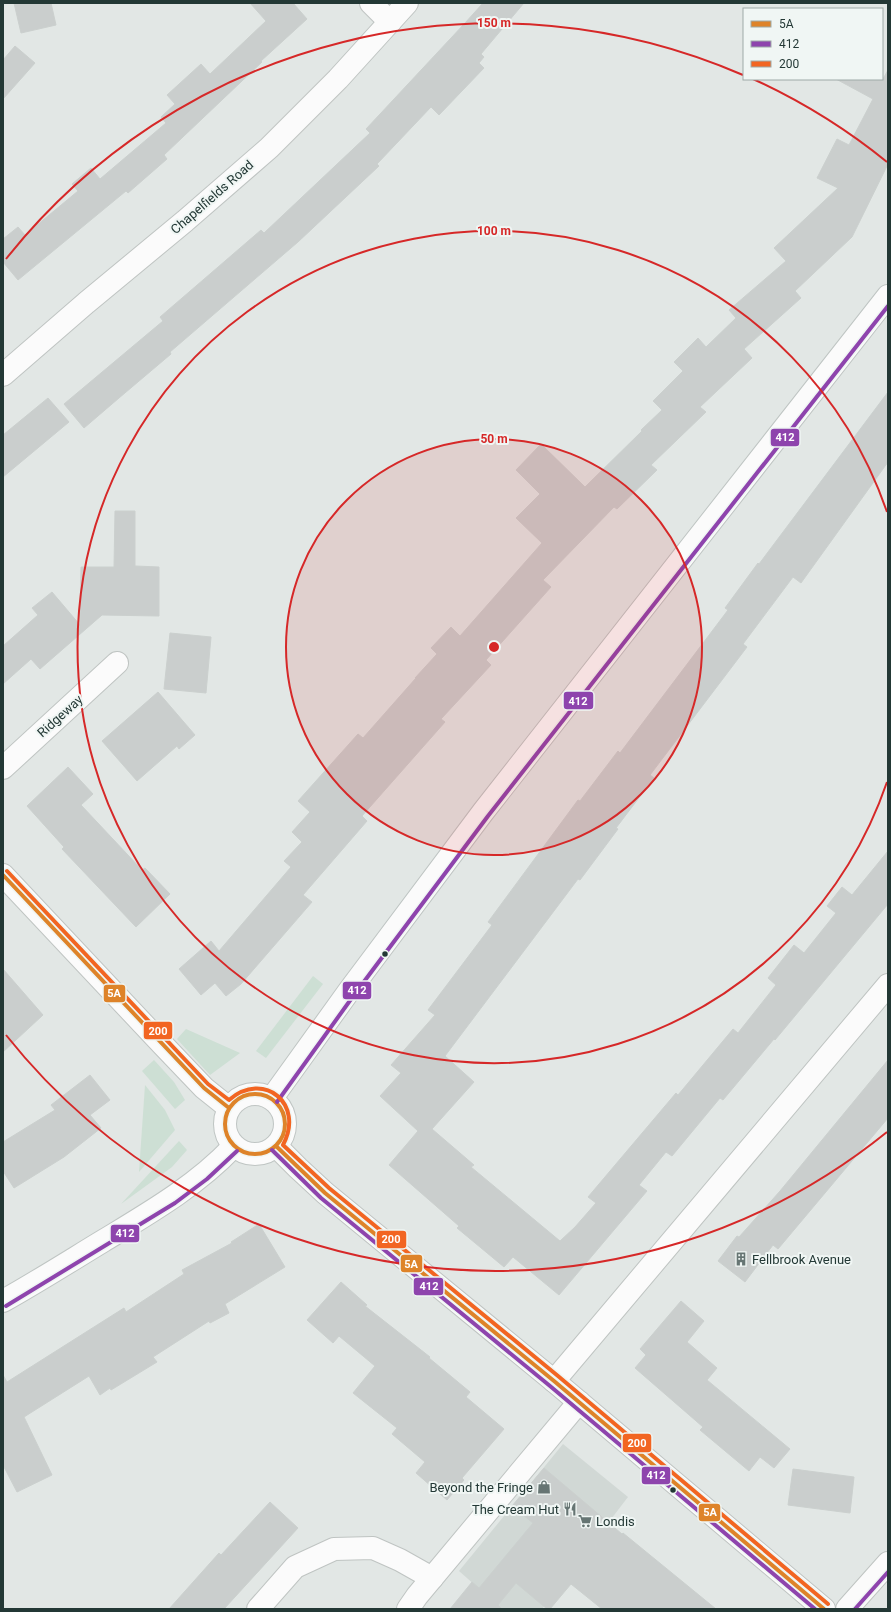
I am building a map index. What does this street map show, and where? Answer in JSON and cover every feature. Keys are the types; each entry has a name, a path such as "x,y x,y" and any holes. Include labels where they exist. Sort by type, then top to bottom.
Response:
{"street":[{"path":"371,3 390,22"},
{"name":"Chapelfields Road","path":"3,375 86,303 185,221 268,148 338,79 407,3"},
{"path":"272,1098 349,991 483,812 888,296"},
{"name":"Ridgeway","path":"3,768 117,664"},
{"path":"3,874 204,1088 229,1108"},
{"path":"554,1381 888,985"},
{"path":"253,1093 262,1094 272,1098 284,1115 285,1126 283,1137 276,1146 269,1151 260,1154 246,1153 234,1146 225,1132 225,1116 229,1108 235,1101 243,1096 253,1093"},
{"path":"3,1301 126,1228 182,1192 216,1165 234,1146"},
{"path":"276,1146 325,1193 554,1381 824,1609"},
{"path":"408,1609 417,1596 579,1402"},
{"path":"258,1609 296,1567 334,1549 373,1548 400,1560 432,1578"},
{"path":"847,1609 888,1563"}],"shaded area":[{"path":"563,1444 628,1497 542,1609 502,1609 459,1571"}],"green space":[{"path":"313,976 323,984 266,1058 256,1051"},
{"path":"186,1029 240,1053 210,1075 177,1039"},
{"path":"154,1060 174,1082 185,1100 175,1109 142,1071"},
{"path":"145,1085 165,1110 175,1130 139,1172"},
{"path":"179,1141 187,1150 172,1167 121,1204"}],"building":[{"path":"14,3 51,3 56,25 21,33"},
{"path":"250,3 293,3 307,19 261,61 262,62 164,155 167,159 128,193 126,191 18,280 3,262 3,239 18,227 25,235 78,191 72,184 91,168 100,179 166,123 161,117 175,104 167,95 201,64 210,74 266,21"},
{"path":"483,3 524,3 481,54 484,57 479,63 484,68 439,115 431,107 377,164 379,166 298,242 170,352 171,354 84,428 64,404 163,321 160,317 261,230 264,233 370,133 366,129"},
{"path":"15,46 35,63 3,99 3,60"},
{"path":"888,70 888,164 852,237 795,291 801,298 744,349 752,358 700,407 706,412 651,465 657,470 617,509 614,507 543,580 551,587 486,660 491,665 441,719 445,722 362,816 367,821 303,895 312,902 241,984 226,996 215,983 201,995 179,969 211,941 219,951 291,867 284,861 302,842 292,832 310,812 298,801 358,734 363,738 437,654 431,648 451,627 460,636 542,543 516,518 540,494 516,470 541,444 585,487 662,410 653,401 683,371 674,362 698,338 706,347 736,318 729,310 786,261 774,248 838,188 817,178 837,139 849,145 873,99 838,80 883,79"},
{"path":"888,392 888,462 801,583 793,577 743,644 747,647 650,775 654,778 616,828 618,829 580,880 578,879 445,1056 474,1082 432,1129 474,1165 471,1167 560,1241 575,1227 596,1203 588,1197 676,1093 678,1095 733,1029 738,1033 776,985 768,978 794,945 804,953 836,913 827,906 842,887 852,895 888,851 888,904 723,1100 720,1098 672,1156 666,1152 639,1185 647,1191 559,1295 513,1257 504,1267 457,1228 459,1226 389,1165 418,1131 380,1096 401,1073 391,1065 435,1015 428,1010 492,925 488,922 578,800 580,801 618,751 620,753 728,610 725,608 758,563 759,564"},
{"path":"48,398 69,422 3,477 3,435"},
{"path":"115,511 135,511 135,566 159,567 159,616 102,615 40,669 31,659 3,684 3,646 38,615 32,608 52,592 80,625 81,567 114,567"},
{"path":"170,633 211,637 206,693 164,689"},
{"path":"158,692 195,735 179,749 177,746 137,781 102,741"},
{"path":"68,767 93,794 81,805 142,870 145,868 170,894 136,927 62,849 64,847 27,806"},
{"path":"3,969 43,1015 3,1052"},
{"path":"888,1060 888,1118 778,1249 773,1245 745,1282 718,1261 737,1236 739,1237 780,1191"},
{"path":"90,1075 110,1100 90,1115 101,1128 64,1157 14,1188 3,1171 3,1142 55,1110 51,1105"},
{"path":"259,1224 285,1267 225,1304 229,1313 210,1323 209,1321 153,1357 157,1362 111,1390 110,1388 100,1395 89,1376 24,1417 52,1475 17,1492 3,1465 3,1375 7,1382 124,1308 126,1312 184,1274 182,1270 232,1243 231,1242"},
{"path":"341,1282 367,1305 365,1306 430,1357 429,1358 470,1392 466,1397 504,1429 462,1478 464,1480 447,1500 416,1473 425,1462 392,1434 397,1428 353,1393 375,1366 339,1336 333,1343 307,1320"},
{"path":"681,1301 704,1321 687,1342 717,1368 707,1380 790,1449 774,1468 760,1457 749,1471 700,1430 703,1427 635,1368 646,1355 640,1349"},
{"path":"544,1468 622,1534 623,1533 716,1609 602,1609 571,1584 550,1609 547,1609 516,1583 498,1605 502,1609 450,1609 472,1582 479,1588 533,1523 512,1506"},
{"path":"793,1469 854,1477 850,1513 788,1505"},
{"path":"270,1502 298,1528 224,1609 169,1609 219,1553 221,1555"}],"transit line":[{"name":"412","path":"277,1102 354,995 488,816 888,306"},
{"name":"200","path":"7,871 208,1084 229,1100 242,1092 255,1089 267,1090 277,1096 285,1105 289,1116 288,1130 283,1145 329,1188 558,1376 828,1604"},
{"name":"5A","path":"3,875 204,1088 229,1108"},
{"name":"5A","path":"249,1094 261,1094 277,1102 283,1112 285,1124 283,1136 277,1146 261,1154 249,1154 233,1146 225,1130 225,1118 233,1102 249,1094"},
{"name":"5A","path":"276,1146 325,1193 554,1381 824,1609"},
{"name":"412","path":"272,1150 321,1198 550,1386 815,1609"},
{"name":"412","path":"6,1306 175,1203 207,1179 237,1151"},
{"name":"412","path":"855,1609 888,1572"}],"place":[{"name":"Fellbrook Avenue","path":"741,1259"},
{"name":"Beyond the Fringe","path":"544,1487"},
{"name":"The Cream Hut","path":"570,1509"},
{"name":"Londis","path":"585,1521"}]}
